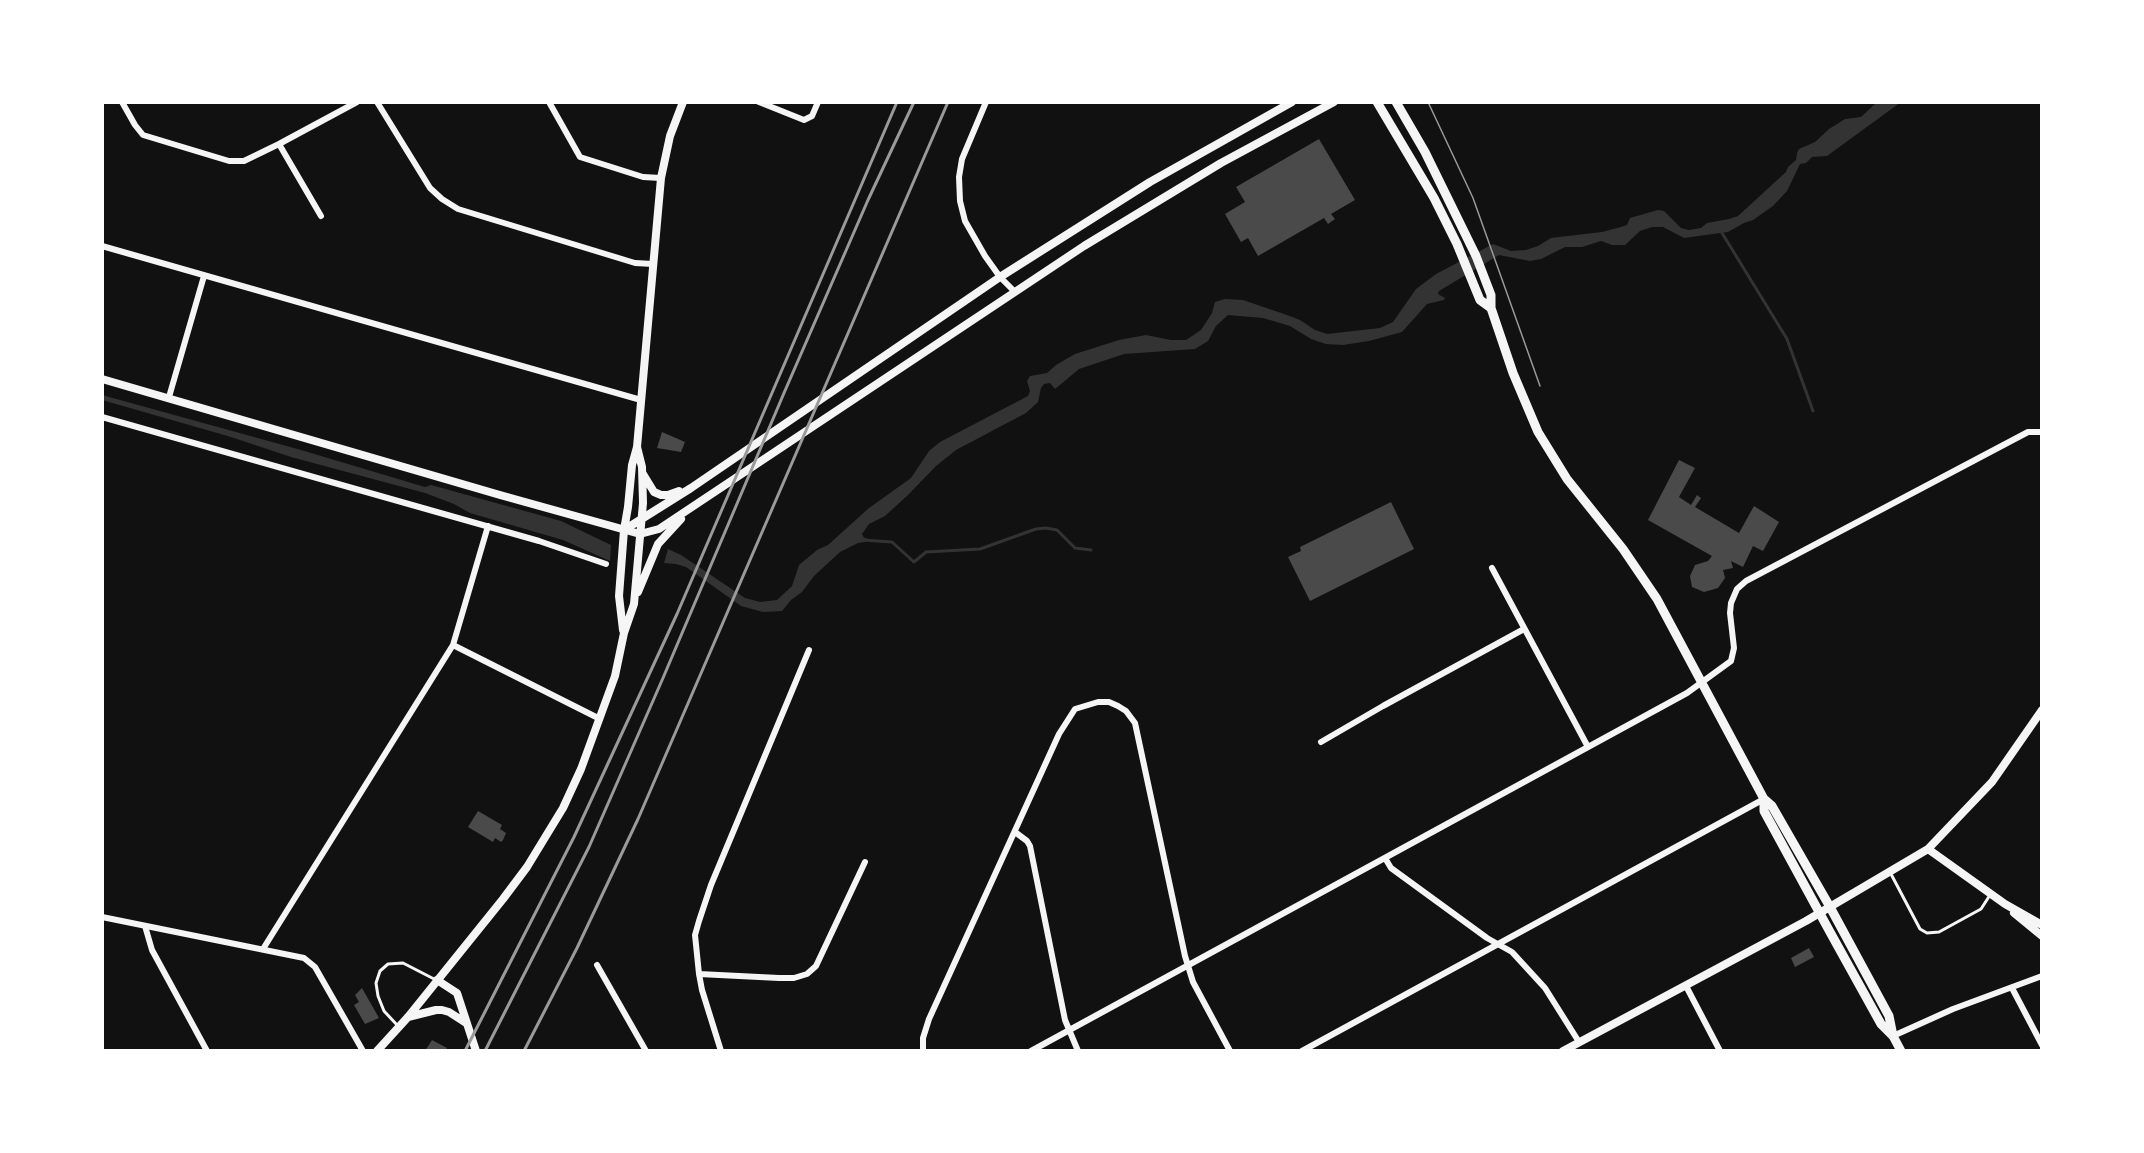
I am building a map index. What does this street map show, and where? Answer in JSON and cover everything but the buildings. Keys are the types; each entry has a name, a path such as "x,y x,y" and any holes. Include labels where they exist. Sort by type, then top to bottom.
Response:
{"main road":[{"path":"624,633 619,596 624,530 632,465 638,447 661,178 670,136 683,102"},
{"path":"624,530 691,488 1000,277 1150,182 1292,102"},
{"path":"640,534 659,529 1014,291 1102,235 1221,163 1334,102"},
{"path":"1377,102 1434,198 1457,244 1480,300 1491,308"},
{"path":"1396,102 1425,152 1484,276 1491,295 1491,308 1523,401 1538,432 1580,497 1623,549 1650,587 1764,799 1772,806 1830,907 1888,1016 1893,1036 1901,1051"},
{"path":"638,447 644,477 654,492 668,495 691,488"},
{"path":"637,522 642,467"},
{"path":"377,1051 408,1017 503,899 527,867 562,808 581,769 600,719 615,676 624,633 658,544 698,502"},
{"path":"628,507 637,522 640,534 634,604"},
{"path":"1563,1051 1830,907 1928,849 1992,782 2042,710"},
{"path":"1764,799 1764,811 1881,1024 1893,1036"},
{"path":"1928,849 1990,894 2042,925"},
{"path":"2005,904 2042,936"},
{"path":"437,980 457,993 476,1051"},
{"path":"408,1017 442,1010 449,1012 468,1026"}],"street":[{"path":"122,102 143,135 228,161 244,161 357,102"},
{"path":"377,102 429,188 458,209 635,263 653,264"},
{"path":"549,102 580,157 643,177 661,178"},
{"path":"759,102 800,120 808,120 818,102"},
{"path":"986,102 962,159 959,177 960,201 965,221 1000,277 1014,291"},
{"path":"279,144 321,216"},
{"path":"102,246 641,400"},
{"path":"170,397 204,276"},
{"path":"102,379 640,534"},
{"path":"102,417 539,540 606,564"},
{"path":"1031,1051 1702,683 1729,664 1733,658 1731,603 1737,589 1746,581 2028,432 2042,432"},
{"path":"263,948 453,645 488,526"},
{"path":"1492,568 1588,747"},
{"path":"1321,742 1524,629"},
{"path":"453,645 600,719"},
{"path":"721,1051 699,974 695,935 711,885 809,650"},
{"path":"923,1051 923,1038 929,1018 1059,734 1075,710 1088,703 1109,702 1126,711 1137,728 1188,966 1193,982 1230,1051"},
{"path":"1302,1051 1764,799"},
{"path":"1015,832 1030,846 1065,1020 1078,1051"},
{"path":"1385,858 1391,868 1487,938 1512,952 1545,988 1579,1042"},
{"path":"699,974 780,978 794,978 807,974 816,966 865,862"},
{"path":"102,917 304,958 315,967 363,1051"},
{"path":"145,926 152,950 207,1051"},
{"path":"597,965 646,1051"},
{"path":"1893,1036 2042,976"},
{"path":"1686,986 1720,1051"},
{"path":"2012,988 2042,1045"}],"lane":[{"path":"1890,873 1920,929 1928,933 1939,932 1980,909 1990,894"},
{"path":"399,1027 388,1017 378,996 376,983 380,971 388,964 403,963 437,980"}],"shaded area":[{"path":"1877,102 1901,102 1827,156 1812,157 1806,163 1800,164 1787,191 1773,206 1753,220 1728,232 1684,238 1663,227 1652,227 1640,231 1625,245 1612,245 1601,241 1582,247 1565,247 1541,259 1530,261 1499,255 1439,291 1438,294 1445,298 1444,300 1427,304 1402,332 1369,341 1343,345 1326,344 1311,339 1290,326 1263,318 1228,315 1216,326 1208,341 1195,349 1124,354 1079,369 1055,389 1050,383 1044,384 1038,402 1026,413 956,450 936,466 885,516 869,524 862,534 864,538 867,538 865,542 840,552 782,611 763,612 741,606 686,567 664,563 668,549 681,555 745,598 760,602 777,600 792,586 799,565 817,550 828,545 869,508 911,478 929,451 940,442 1028,396 1030,391 1027,381 1030,376 1047,373 1075,354 1119,340 1146,335 1171,340 1186,340 1201,330 1212,313 1215,302 1225,299 1243,300 1287,315 1327,334 1380,328 1393,322 1416,289 1436,274 1493,244 1511,251 1526,250 1551,238 1602,232 1621,227 1627,225 1630,218 1658,210 1664,211 1681,228 1689,230 1701,228 1707,223 1738,216 1786,172 1796,160 1799,149 1815,142 1845,119 1861,117"},
{"path":"102,395 425,487 431,485 561,521 611,545 610,561 563,540 470,513 425,493 291,457 231,437 102,400"}],"waterway":[{"path":"1722,233 1787,339 1813,411"},
{"path":"863,540 892,542 914,562 926,552 980,549 1036,529 1046,528 1057,530 1075,548 1091,550"}],"tram line":[{"path":"1428,102 1473,198 1540,386"}],"railway":[{"path":"465,1051 574,837 677,614 897,102"},
{"path":"485,1051 589,847 868,200 914,102"},
{"path":"524,1051 577,948 638,819 948,102"}]}
